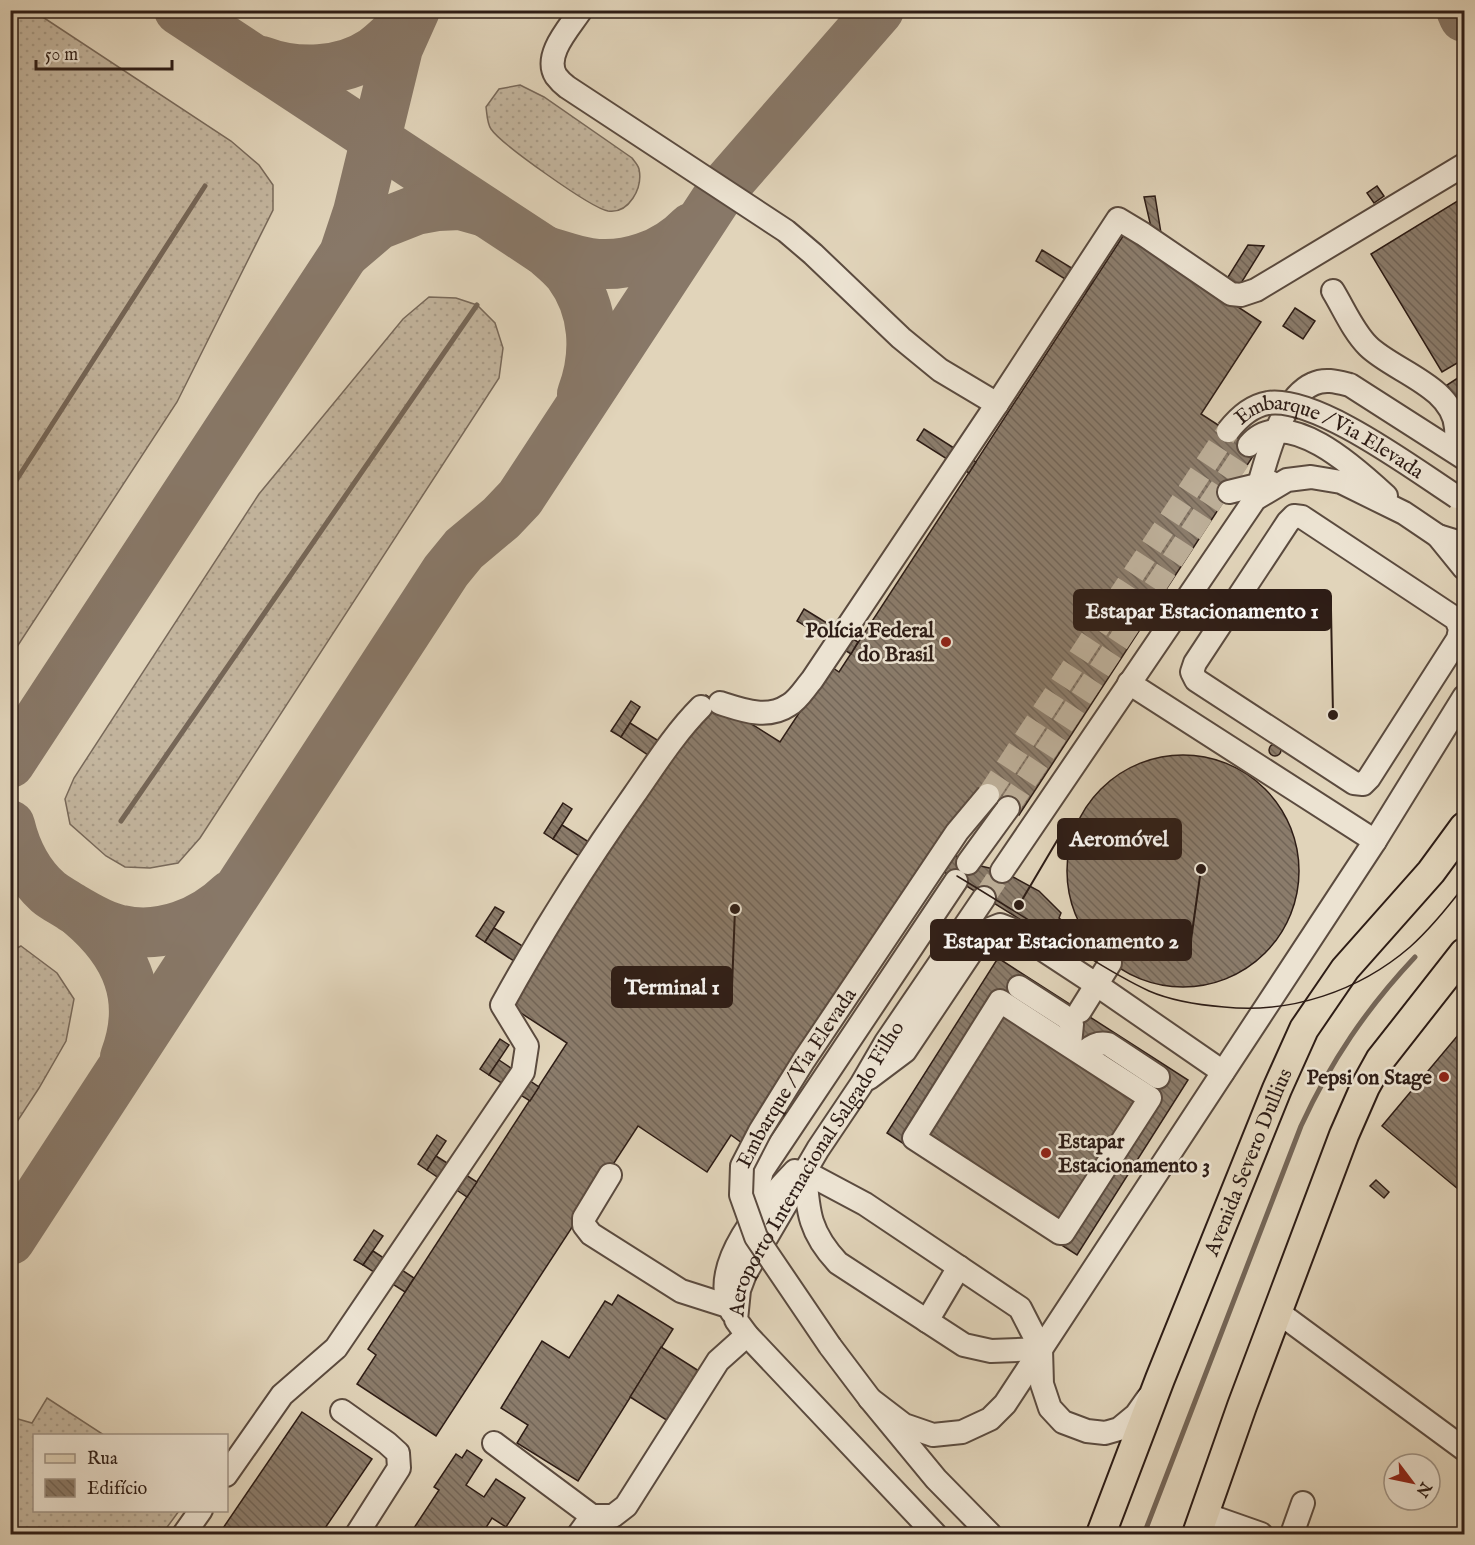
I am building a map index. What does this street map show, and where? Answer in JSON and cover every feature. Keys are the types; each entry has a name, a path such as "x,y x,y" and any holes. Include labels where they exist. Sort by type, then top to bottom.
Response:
{"main road":[{"name":"Avenida Severo Dullius","path":"1101,1534 1160,1379 1277,1089 1304,1029 1345,969 1431,872 1464,827"},
{"path":"1200,1524 1344,1135 1372,1074 1380,1060 1464,952"}],"street":[{"path":"580,10 556,48 552,60 555,75 567,87 786,231 940,370 997,404"},
{"path":"228,1472 282,1395 336,1348 523,1072 527,1046 501,1005 540,935 685,723 710,705 753,714 772,712 789,705 824,664 1118,219 1231,294 1241,296 1256,290 1464,165"},
{"path":"1333,291 1358,334 1368,346 1379,356 1439,394 1456,425 1459,454"},
{"path":"1002,871 1257,491 1278,429 1295,396 1314,383 1333,381 1350,386 1459,454"},
{"name":"Embarque / Via Elevada","path":"1228,431 1243,413 1267,404 1280,403 1293,406 1343,424 1461,499"},
{"path":"1249,445 1256,436 1278,429 1312,440 1345,459 1404,513"},
{"path":"1229,492 1257,491 1287,480 1311,477 1341,482 1404,513 1438,536 1464,568"},
{"path":"1294,516 1302,517 1456,619 1460,629 1458,639 1363,784 1354,783 1268,727 1196,680 1192,672 1195,663 1287,522 1294,516"},
{"path":"1438,536 1464,544"},
{"path":"1129,683 1250,765 1282,782 1375,841"},
{"path":"870,1400 904,1425 933,1435 962,1432 990,1419 1005,1404 1375,841 1464,697"},
{"path":"1250,765 1268,727"},
{"path":"1282,782 1303,750"},
{"name":"Embarque / Via Elevada","path":"988,795 957,832 804,1060 760,1131 742,1166 741,1195 756,1237 830,1346 870,1400 936,1479 990,1534"},
{"path":"756,1215 757,1190 762,1171 962,872 1008,808"},
{"name":"Aeroporto Internacional Salgado Filho","path":"935,1534 737,1320 739,1290 745,1274 818,1149 861,1085 886,1042 984,898"},
{"path":"861,1085 905,1051 976,945 990,929 1000,925 1012,930 1097,985 1223,1072"},
{"path":"1080,1011 1110,963"},
{"path":"1019,987 1067,1018 1072,1024 1077,1049 1150,1098 1063,1233 915,1140 914,1135 1000,1001 1077,1049 1100,1042 1108,1044 1158,1077"},
{"path":"494,1443 592,1516 613,1516 626,1506 718,1361 737,1320 725,1293 725,1278 740,1243 756,1215 770,1197 818,1149"},
{"path":"805,1172 865,1204 1020,1308 1041,1349 1042,1384 1050,1408 1063,1422 1087,1431 1105,1433 1119,1429 1136,1414 1160,1379"},
{"path":"805,1172 812,1225 823,1247 838,1263 854,1275 964,1345 991,1352 1041,1349"},
{"path":"610,1175 584,1218 584,1225 591,1234 681,1291 737,1320"},
{"path":"927,1321 959,1267"},
{"path":"1278,1312 1464,1449"},
{"path":"342,1411 387,1443 398,1454 399,1467 357,1534"},
{"path":"1292,1534 1303,1503"},
{"path":"184,1534 200,1512"},
{"path":"579,1534 592,1516"},
{"path":"1200,1524 1261,1534"}],"shaded area":[{"path":"32,10 231,141 259,165 273,185 273,210 177,402 11,656 10,11"},
{"path":"520,85 544,97 632,158 640,176 633,198 628,204 616,211 608,211 599,207 566,188 498,137 491,129 486,107 499,89"},
{"path":"429,297 456,298 477,305 495,323 503,348 499,378 200,838 178,863 150,868 125,867 106,856 70,824 65,799 74,778 259,494 403,319"},
{"path":"21,946 57,973 74,999 66,1041 11,1131 11,951"},
{"path":"47,1398 102,1434 33,1434 33,1512 178,1512 162,1534 11,1534 11,1417 32,1423"}],"building":[{"path":"1377,186 1384,196 1374,203 1367,193"},
{"path":"1155,196 1161,233 1151,227 1144,197"},
{"path":"1464,197 1464,359 1442,372 1371,254"},
{"path":"1125,233 1261,322 1201,414 1257,450 1019,815 979,789 746,1146 731,1135 707,1172 638,1126 436,1436 357,1384 376,1355 368,1349 567,1043 507,1004 701,707 706,695 780,742 830,666 839,672"},
{"path":"1248,245 1264,246 1230,301 1218,293"},
{"path":"1042,250 1093,281 1086,292 1036,261"},
{"path":"1295,308 1315,321 1303,339 1283,326"},
{"path":"1464,374 1464,414 1447,385"},
{"path":"924,429 976,462 969,473 917,440"},
{"path":"804,609 858,642 851,654 797,621"},
{"path":"631,701 640,707 621,737 611,731"},
{"path":"630,723 673,750 663,765 621,737"},
{"path":"1277,744 1280,745 1280,755 1273,756 1270,755 1269,748 1270,745"},
{"path":"1172,755 1194,755 1217,760 1248,774 1273,797 1280,806 1294,837 1299,871 1297,894 1285,926 1273,945 1257,961 1248,968 1217,982 1194,987 1172,987 1149,982 1118,968 1093,945 1086,936 1072,905 1067,882 1067,860 1072,837 1086,806 1109,781 1118,774 1149,760"},
{"path":"563,803 572,809 553,839 544,833"},
{"path":"562,825 606,853 596,867 553,839"},
{"path":"955,855 968,863 1002,871 1039,891 1061,913 1059,918 1091,944 1087,951 1090,953 1085,960 944,872"},
{"path":"495,907 504,912 485,942 476,936"},
{"path":"494,928 538,956 529,971 485,942"},
{"path":"998,958 1188,1080 1077,1255 887,1133"},
{"name":"Pepsi on Stage","path":"1464,1028 1464,1194 1382,1126"},
{"path":"500,1039 509,1045 489,1075 480,1069"},
{"path":"499,1060 539,1087 530,1101 489,1075"},
{"path":"437,1135 446,1141 427,1170 418,1164"},
{"path":"436,1156 477,1182 467,1197 427,1170"},
{"path":"1376,1180 1389,1192 1384,1198 1370,1186"},
{"path":"374,1230 383,1236 363,1265 354,1260"},
{"path":"373,1251 414,1278 405,1292 363,1265"},
{"path":"618,1295 673,1329 578,1481 517,1443 528,1425 501,1408 542,1341 569,1358 605,1301 612,1305"},
{"path":"661,1347 699,1371 668,1421 630,1397"},
{"path":"302,1412 372,1459 321,1534 219,1534"},
{"path":"467,1450 482,1460 466,1485 484,1497 496,1479 525,1498 506,1527 492,1518 482,1534 410,1534 439,1490 434,1487 456,1454 462,1458"}],"waterway":[{"path":"10,490 205,186"},
{"path":"121,821 477,305"},
{"path":"1144,1534 1301,1126 1337,1058 1365,1016 1415,957"},
{"path":"10,987 13,983"}],"taxiway":[{"path":"179,10 545,251 560,265 578,288 591,332 590,363 582,394"},
{"path":"10,763 344,254 358,212 398,48 415,10"},
{"path":"10,1240 446,571 464,549 501,518 520,498 722,190 879,10"},
{"path":"1461,10 1464,17"},
{"path":"262,61 289,68 304,69 333,68 347,64 373,52 411,17"},
{"path":"344,254 378,225 416,210 460,205 485,212"},
{"path":"545,251 584,262 604,264 631,261 644,258 669,246 691,228"},
{"path":"10,825 24,862 41,885 51,894 95,921 115,929 151,932 180,926 208,913 231,895"},
{"path":"81,914 110,945 121,961 128,978 133,997 134,1016 125,1057"}],"tunnel":[{"path":"988,795 1228,431"},
{"path":"1008,808 1249,445"},
{"path":"984,898 1002,871"}],"tram line":[{"path":"957,876 1104,967 1149,991 1195,1004 1249,1008 1299,1003 1323,996 1369,976 1410,947 1464,886"}],"place":[{"name":"Polícia Federal do Brasil","path":"946,642"},
{"name":"Estapar Estacionamento 1","path":"1333,715"},
{"name":"Estapar Estacionamento 2","path":"1201,869"},
{"name":"Aeromóvel","path":"1019,905"},
{"name":"Terminal 1","path":"735,909"},
{"name":"Pepsi on Stage","path":"1444,1077"},
{"name":"Estapar Estacionamento 3","path":"1046,1153"}]}
